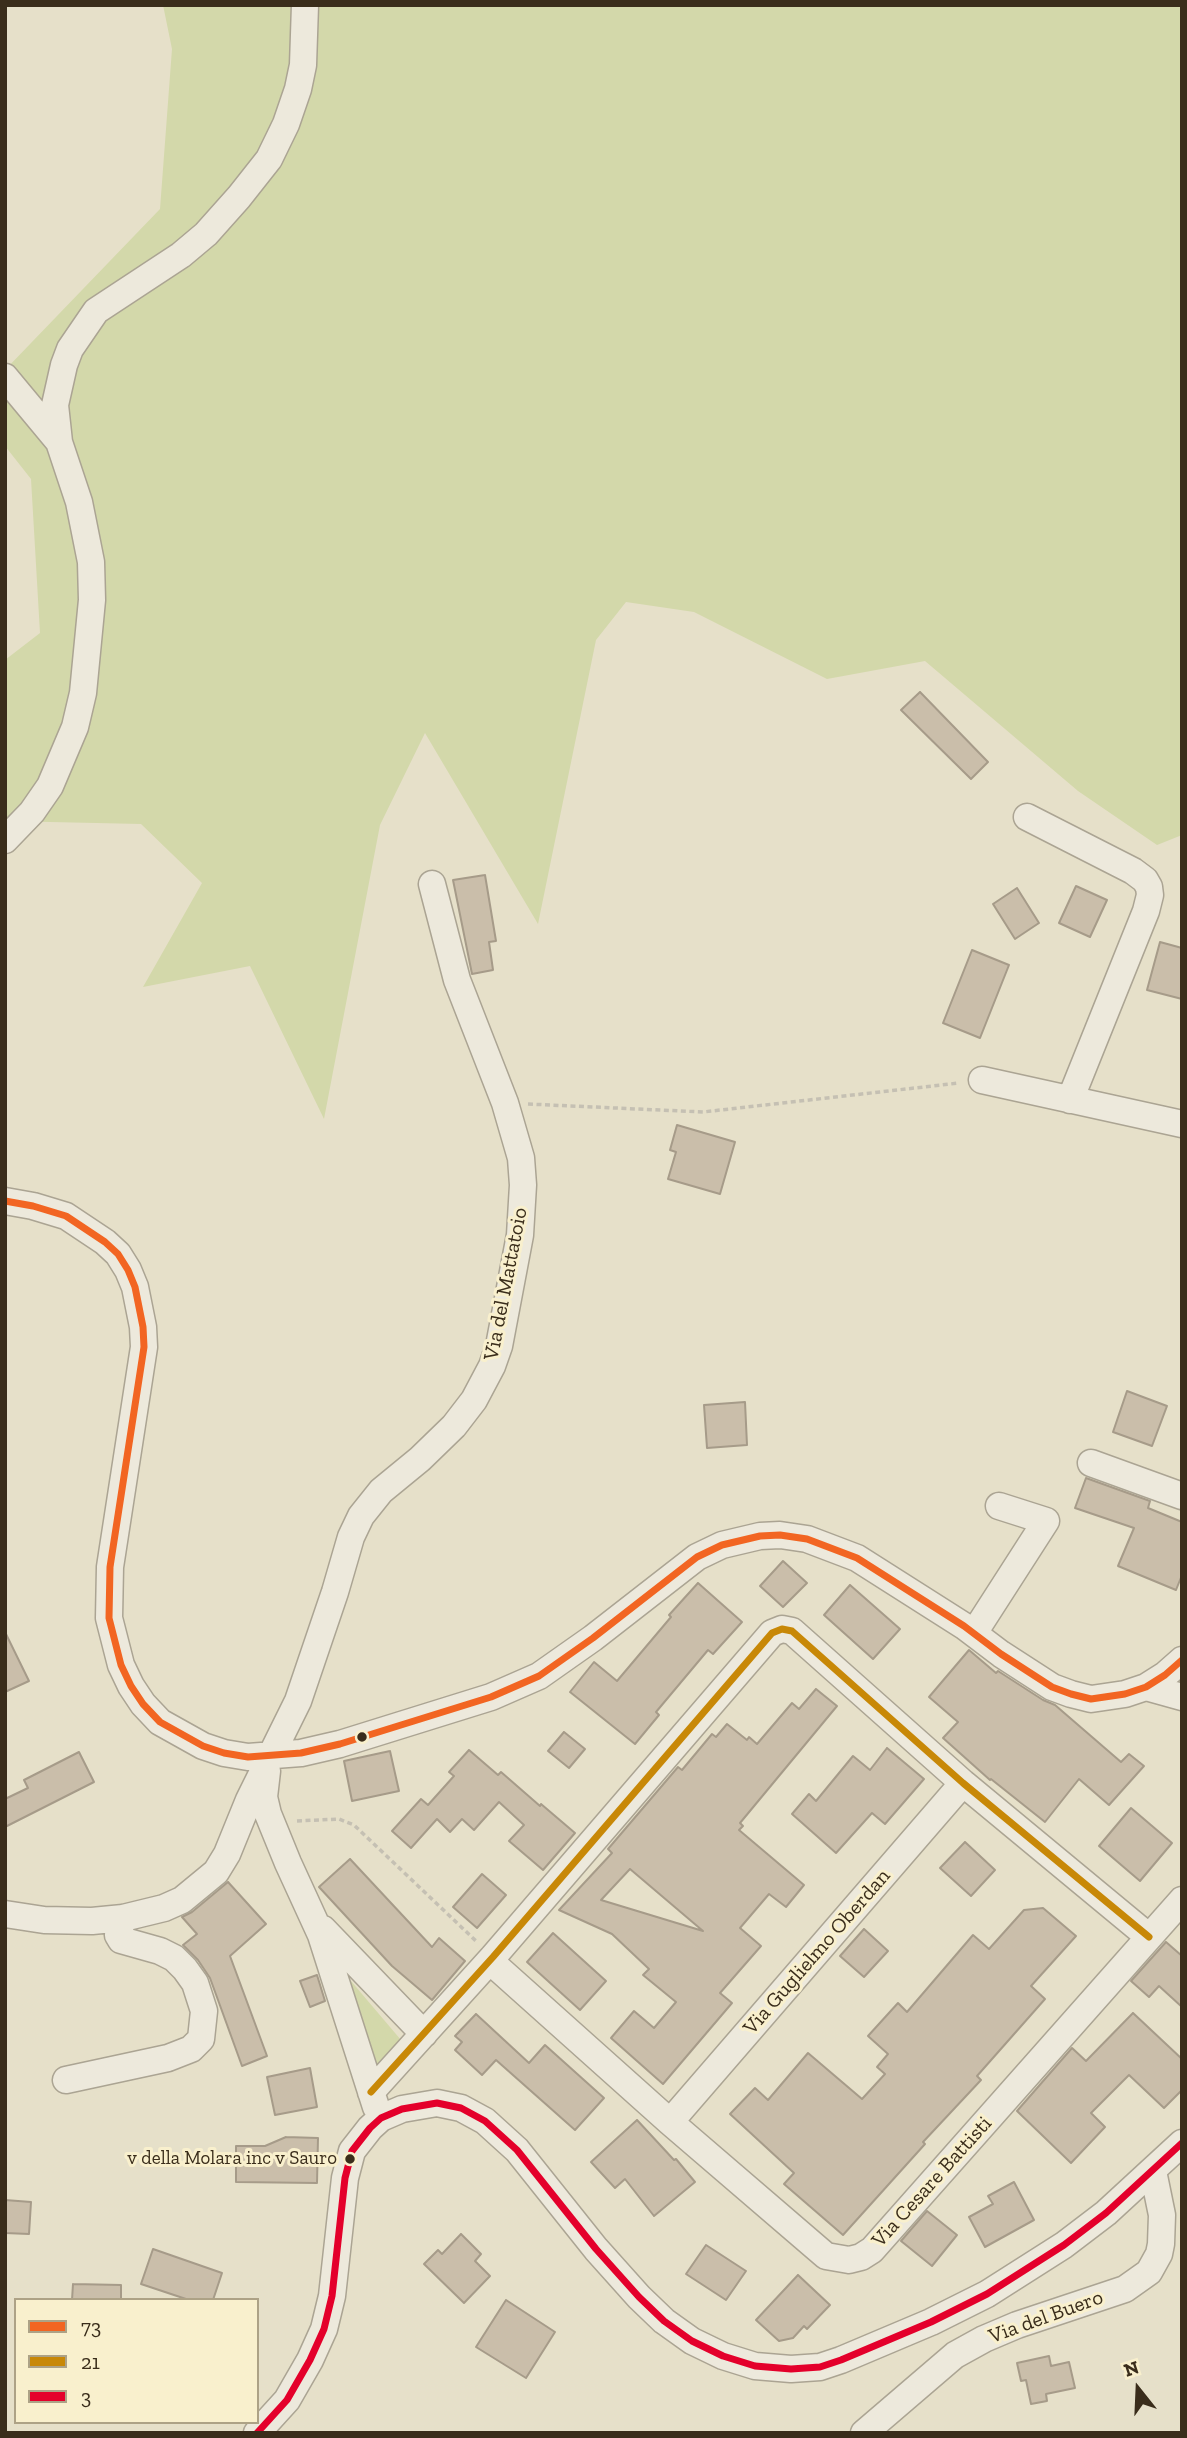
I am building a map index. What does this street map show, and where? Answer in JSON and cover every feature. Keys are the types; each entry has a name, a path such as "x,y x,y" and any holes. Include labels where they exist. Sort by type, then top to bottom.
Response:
{"street":[{"path":"5,840 32,812 50,786 75,727 83,693 92,600 91,562 79,502 59,442 55,405 70,349 96,311 181,255 206,234 269,159 286,124 298,89 303,65 305,5"},
{"path":"5,377 59,442"},
{"path":"1027,817 1133,871 1149,887 1146,911 1070,1100"},
{"name":"Via del Mattatoio","path":"270,1757 309,1672 351,1537 361,1516 380,1491 420,1459 454,1426 474,1400 496,1356 518,1248 523,1185 518,1145 505,1103 457,981 432,884"},
{"path":"982,1080 1182,1124"},
{"path":"5,1202 33,1206 66,1216 118,1254 135,1287 144,1347 113,1540 108,1593 113,1642 124,1673 143,1704 160,1722 203,1746 224,1753 270,1757 301,1753 340,1744 491,1697 539,1676 697,1558 722,1545 750,1537 780,1535 825,1544 857,1558 1052,1686 1071,1694 1091,1699 1109,1698 1146,1687 1182,1660"},
{"path":"1091,1463 1182,1496"},
{"path":"974,1633 1046,1521 999,1506"},
{"path":"371,2092 491,1959 772,1633 782,1629 792,1631 963,1783 1149,1937"},
{"path":"1146,1687 1182,1698"},
{"path":"270,1757 264,1791 271,1822 331,1963 381,2118"},
{"path":"5,1914 54,1920 123,1918 164,1908 182,1900 216,1872 227,1854 270,1757"},
{"name":"Via Guglielmo Oberdan","path":"670,2122 963,1783"},
{"name":"Via Cesare Battisti","path":"491,1959 670,2122 826,2256 843,2260 861,2257 872,2250 1182,1900"},
{"path":"66,2080 168,2058 191,2049 201,2039 204,2011 195,1983 174,1958 160,1951 121,1940 118,1935 123,1918"},
{"path":"315,1921 424,2034"},
{"path":"257,2433 287,2400 324,2329 332,2295 347,2166 360,2137 381,2118 414,2105 437,2103 461,2108 485,2121 517,2150 596,2249 639,2297 664,2321 691,2341 723,2357 755,2366 778,2368 801,2369 828,2364 970,2303 1064,2245 1106,2213 1182,2143"},
{"name":"Via del Buero","path":"864,2433 955,2355 1017,2325 1125,2289 1149,2272 1159,2254 1161,2244 1162,2216 1153,2171"}],"path":[{"path":"505,1103 704,1112 982,1080"},
{"path":"271,1822 339,1819 354,1825 491,1959"}],"green space":[{"path":"163,5 1182,5 1182,835 1157,845 1078,791 925,661 827,679 694,612 626,602 596,640 538,924 425,733 380,825 324,1119 250,966 143,987 202,883 141,824 5,821 5,660 40,633 31,479 5,446 5,370 160,209 172,49"},
{"path":"345,1974 401,2040 377,2065"}],"building":[{"path":"920,692 988,762 971,779 901,710"},
{"path":"485,875 496,941 489,942 493,970 472,974 453,880"},
{"path":"1076,886 1107,900 1090,937 1059,923"},
{"path":"1017,888 1039,923 1015,939 993,904"},
{"path":"1160,942 1182,948 1182,999 1147,990"},
{"path":"972,950 1009,965 980,1038 943,1023"},
{"path":"677,1125 735,1142 720,1194 668,1179 676,1152 670,1150"},
{"path":"1127,1391 1167,1406 1152,1446 1113,1432"},
{"path":"745,1402 747,1445 707,1448 704,1405"},
{"path":"1086,1478 1150,1501 1148,1508 1182,1522 1182,1575 1176,1590 1118,1566 1134,1528 1075,1508"},
{"path":"783,1561 807,1583 783,1607 760,1586"},
{"path":"698,1583 742,1622 713,1654 708,1650 656,1712 659,1715 635,1744 570,1692 594,1662 617,1681"},
{"path":"850,1585 900,1629 873,1659 824,1615"},
{"path":"5,1632 29,1681 5,1692"},
{"path":"969,1650 996,1673 998,1671 1055,1705 1121,1762 1129,1754 1144,1766 1109,1805 1079,1779 1045,1822 990,1780 943,1738 958,1722 929,1697"},
{"path":"816,1689 837,1706 740,1823 743,1826 739,1830 804,1885 786,1907 769,1894 740,1928 761,1946 720,1993 732,2003 663,2084 611,2038 634,2011 654,2028 676,2002 643,1975 649,1969 612,1934 559,1910 612,1853 608,1849 678,1767 682,1770 712,1734 716,1737 727,1724 747,1740 749,1737 757,1744 792,1703 799,1709","holes":["630,1869 703,1931 601,1900"]},
{"path":"564,1732 585,1749 569,1768 548,1751"},
{"path":"887,1748 924,1779 885,1824 872,1813 836,1853 792,1814 809,1794 816,1801 853,1756 870,1770"},
{"path":"469,1750 498,1775 501,1772 575,1833 543,1870 509,1841 524,1825 499,1802 474,1830 462,1819 450,1832 437,1819 411,1848 392,1831 421,1799 428,1805 454,1776 449,1772"},
{"path":"390,1751 399,1791 352,1801 344,1761"},
{"path":"79,1752 94,1782 5,1827 5,1799 28,1788 24,1780"},
{"path":"1131,1808 1172,1843 1140,1881 1099,1846"},
{"path":"965,1842 995,1870 971,1896 940,1868"},
{"path":"350,1859 432,1947 439,1938 465,1961 432,2000 392,1966 319,1887"},
{"path":"482,1874 506,1895 477,1928 453,1907"},
{"path":"228,1882 266,1924 230,1956 267,2056 242,2066 210,1978 198,1960 183,1945 197,1934 182,1917"},
{"path":"1043,1908 1076,1936 1031,1986 1045,1999 977,2076 981,2080 843,2235 784,2184 794,2173 730,2114 755,2088 768,2100 808,2053 862,2099 885,2074 877,2067 888,2054 868,2036 898,2003 907,2012 973,1935 989,1949 1024,1910"},
{"path":"864,1929 888,1951 864,1977 840,1956"},
{"path":"553,1933 606,1981 580,2010 527,1962"},
{"path":"1166,1942 1182,1956 1182,2007 1159,1986 1149,1997 1131,1981"},
{"path":"317,1975 325,2001 310,2007 300,1981"},
{"path":"1133,2013 1182,2059 1182,2090 1164,2108 1129,2075 1091,2113 1105,2127 1071,2163 1017,2111 1072,2048 1086,2061"},
{"path":"476,2014 529,2063 545,2045 604,2098 575,2130 496,2060 482,2075 455,2050 462,2042 455,2036"},
{"path":"310,2068 317,2107 275,2115 267,2077"},
{"path":"637,2120 695,2182 654,2216 625,2179 615,2188 591,2162"},
{"path":"286,2137 318,2138 317,2183 236,2182 236,2146 265,2146"},
{"path":"1014,2182 1034,2220 985,2247 969,2217 993,2204 988,2196"},
{"path":"5,2200 31,2202 29,2234 5,2233"},
{"path":"927,2211 957,2235 932,2266 901,2241"},
{"path":"461,2234 481,2254 475,2261 490,2276 464,2303 424,2264 438,2250 442,2254"},
{"path":"706,2245 746,2271 726,2300 686,2274"},
{"path":"153,2249 222,2273 214,2298 183,2298 141,2284"},
{"path":"798,2275 830,2305 807,2329 804,2326 793,2338 779,2341 756,2320"},
{"path":"73,2284 121,2285 121,2298 72,2298"},
{"path":"506,2300 555,2332 526,2378 476,2347"},
{"path":"1049,2356 1051,2366 1069,2362 1075,2388 1046,2394 1047,2401 1031,2404 1026,2380 1021,2381 1017,2363"}],"transit line":[{"name":"73","path":"5,1201 66,1216 118,1254 135,1287 144,1347 110,1567 109,1618 121,1665 143,1704 160,1722 203,1746 248,1757 301,1753 340,1744 491,1697 539,1676 593,1638 697,1557 722,1545 760,1536 780,1535 807,1539 857,1558 964,1626 1052,1687 1071,1694 1091,1699 1125,1694 1146,1687 1182,1660"},
{"name":"21","path":"371,2092 493,1957 772,1633 782,1629 792,1631 963,1783 1149,1937"},
{"name":"3","path":"257,2433 287,2400 324,2329 332,2296 345,2178 352,2151 381,2118 402,2109 437,2103 461,2108 485,2121 517,2150 596,2249 664,2321 692,2341 723,2356 755,2366 791,2369 820,2367 841,2360 931,2322 987,2294 1064,2245 1106,2213 1182,2143"}],"place":[{"name":"v della Molara inc v Sauro","path":"350,2159"}]}
